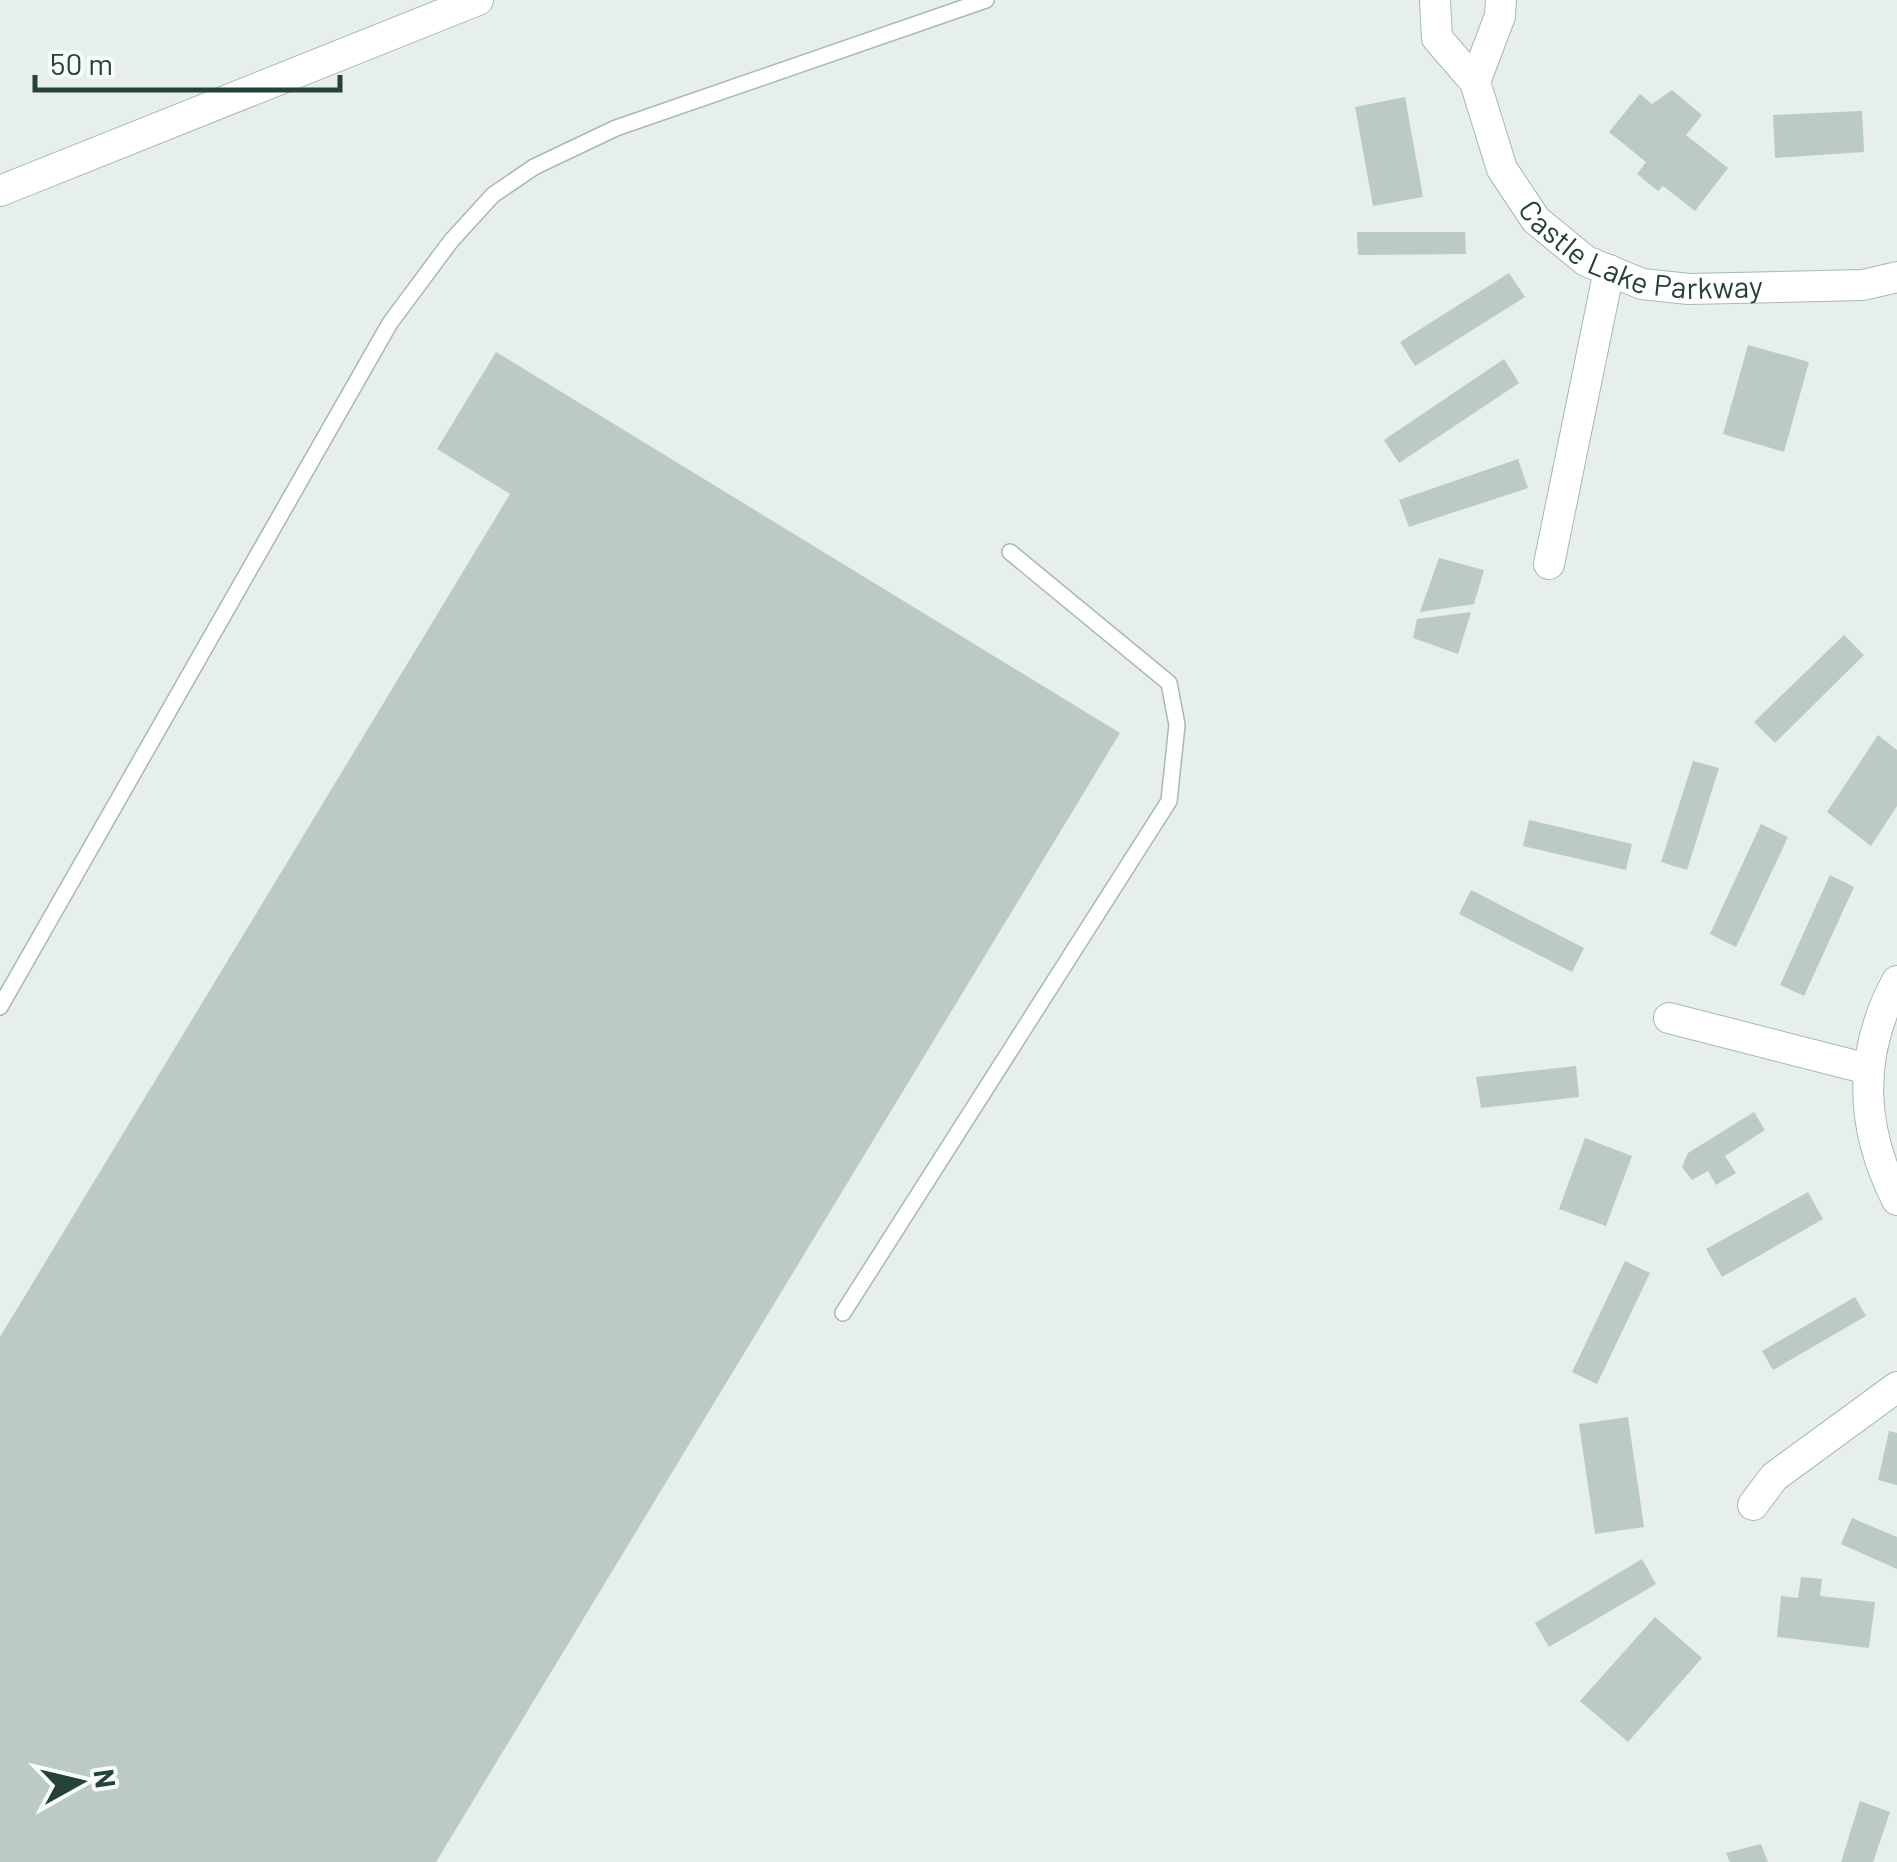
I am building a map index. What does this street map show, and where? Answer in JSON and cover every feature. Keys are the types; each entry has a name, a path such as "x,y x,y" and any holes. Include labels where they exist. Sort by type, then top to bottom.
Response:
{"street":[{"path":"0,191 478,0"},
{"name":"Castle Lake Parkway","path":"1435,0 1437,38 1475,82 1502,169 1536,220 1586,261 1642,284 1689,289 1862,285 1897,277"},
{"path":"1475,82 1500,16 1501,0"},
{"path":"1549,564 1609,270"},
{"path":"1897,981 1886,1001 1868,1068 1869,1119 1879,1165 1897,1200"},
{"path":"1669,1018 1868,1068"},
{"path":"1752,1506 1774,1477 1897,1387"}],"lane":[{"path":"0,1007 390,323 451,241 493,195 534,167 616,128 986,0"},
{"path":"844,1313 1169,801 1177,725 1169,683 1010,552"}],"building":[{"path":"1672,90 1702,115 1686,135 1728,168 1695,211 1663,186 1658,191 1637,174 1646,162 1609,132 1640,94 1652,104"},
{"path":"1405,97 1423,197 1373,206 1355,107"},
{"path":"1862,111 1864,152 1775,158 1773,115"},
{"path":"1357,232 1465,232 1466,254 1358,255"},
{"path":"1509,273 1525,297 1415,366 1400,342"},
{"path":"1748,345 1809,362 1784,452 1723,434"},
{"path":"496,352 1120,733 436,1862 0,1862 0,1337 510,494 437,449"},
{"path":"1504,359 1519,383 1399,463 1384,440"},
{"path":"1518,459 1528,488 1409,527 1399,500"},
{"path":"1439,558 1484,570 1474,604 1420,612"},
{"path":"1471,612 1458,654 1413,638 1417,619"},
{"path":"1844,635 1864,655 1775,743 1754,722"},
{"path":"1878,735 1897,750 1897,806 1871,846 1827,812"},
{"path":"1693,761 1719,768 1687,870 1661,862"},
{"path":"1529,820 1632,844 1626,870 1523,846"},
{"path":"1761,824 1788,837 1736,947 1710,934"},
{"path":"1830,875 1854,887 1804,996 1780,985"},
{"path":"1471,890 1584,948 1572,972 1459,914"},
{"path":"1576,1066 1579,1097 1481,1108 1476,1077"},
{"path":"1754,1112 1765,1130 1725,1156 1736,1173 1716,1185 1708,1171 1692,1180 1682,1167 1688,1153"},
{"path":"1585,1138 1632,1156 1606,1226 1559,1209"},
{"path":"1808,1192 1823,1219 1722,1277 1706,1249"},
{"path":"1625,1261 1650,1273 1597,1384 1572,1372"},
{"path":"1855,1297 1866,1316 1773,1370 1762,1351"},
{"path":"1628,1417 1644,1527 1595,1534 1579,1424"},
{"path":"1889,1431 1897,1433 1897,1485 1878,1480"},
{"path":"1852,1518 1897,1537 1897,1569 1841,1544"},
{"path":"1642,1559 1656,1584 1549,1647 1535,1623"},
{"path":"1801,1577 1822,1579 1820,1596 1875,1602 1869,1648 1777,1637 1781,1596 1798,1598"},
{"path":"1655,1617 1702,1658 1628,1742 1580,1701"},
{"path":"1860,1801 1890,1812 1873,1862 1841,1862"},
{"path":"1761,1844 1768,1862 1730,1862 1726,1853"}]}
